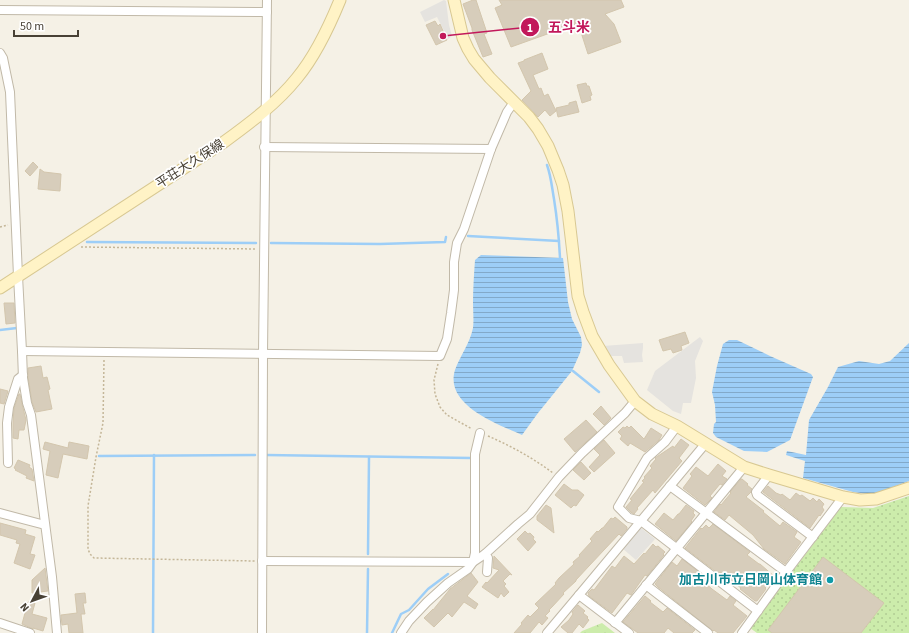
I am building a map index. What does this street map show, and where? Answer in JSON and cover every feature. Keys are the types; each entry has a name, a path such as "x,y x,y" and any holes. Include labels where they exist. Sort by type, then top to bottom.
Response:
{"street":[{"path":"262,633 262,353 266,0"},
{"name":"平荘大久保線","path":"0,288 224,142 265,111 297,78 315,52 340,0"},
{"path":"454,0 463,38 474,59 529,117 548,146 563,185 578,296 583,312 592,336 605,359 635,401 652,414 677,426 744,467 768,475 843,497 860,500 876,499 909,488"},
{"path":"0,10 266,12"},
{"path":"0,53 10,92 23,375 27,403 31,415 52,577 57,633"},
{"path":"22,351 440,356 447,339 451,313 454,290 454,262 457,243 464,229 491,149 507,112 514,102"},
{"path":"264,147 491,149"},
{"path":"8,463 7,422 9,407 18,379 23,375"},
{"path":"400,633 409,621 448,582 468,569 473,562 485,554 530,514 559,477 582,453 625,413 635,401"},
{"path":"677,426 665,442 647,458 618,507 629,518 641,521 758,611"},
{"path":"473,562 475,553 475,454 480,433"},
{"path":"546,633 706,443"},
{"path":"616,623 744,467"},
{"path":"768,475 756,492 757,495 813,536"},
{"path":"670,486 786,572"},
{"path":"744,632 786,572 843,497"},
{"path":"0,513 45,525"},
{"path":"485,554 488,558 487,572"},
{"path":"262,561 473,562"},
{"path":"646,585 708,633"},
{"path":"579,595 629,633"},
{"path":"0,623 30,633"}],"path":[{"path":"74,240 81,247 264,249"},
{"path":"104,352 103,423 88,506 88,548 90,554 94,558 262,561"}],"green space":[{"path":"909,496 909,633 757,633 750,628 841,507 873,508"},
{"path":"602,623 615,633 580,633 582,631"}],"shaded area":[{"path":"444,0 446,1 452,36 448,39 437,17 425,22 420,12"},
{"path":"700,337 703,341 695,361 696,378 691,403 683,403 681,414 673,411 647,390 655,371"},
{"path":"643,343 643,362 624,363 622,356 608,356 603,346"},
{"path":"641,528 655,539 636,560 622,548 637,530"}],"water":[{"path":"481,255 563,258 568,302 572,319 581,337 582,345 580,353 572,371 522,435 475,412 457,393 454,382 455,370 470,339 473,328 475,260"},
{"path":"729,340 737,340 811,374 813,377 790,440 767,452 744,451 716,437 713,433 714,424 716,422 715,405 712,392 723,344"},
{"path":"909,343 909,481 880,492 868,494 853,492 803,478 805,461 786,455 787,451 806,455 809,420 838,367 859,361 879,364 890,361"}],"building":[{"path":"476,0 487,33 484,34 492,54 483,57 463,4"},
{"path":"499,0 621,0 624,7 605,14 614,24 621,42 588,54 578,23 511,47 495,8 502,5"},
{"path":"435,21 438,26 440,24 447,40 436,45 426,25"},
{"path":"542,53 548,69 533,75 539,89 541,88 544,96 548,94 556,111 550,116 545,110 538,117 522,100 531,91 518,63"},
{"path":"586,83 587,86 589,86 592,95 590,96 591,100 582,103 577,85"},
{"path":"576,101 579,112 558,117 556,108 569,105 569,103"},
{"path":"33,162 38,167 30,176 25,171"},
{"path":"40,169 44,172 61,174 60,191 38,189"},
{"path":"4,303 14,303 15,323 6,324"},
{"path":"685,332 689,343 681,346 682,350 673,353 671,349 663,351 659,340"},
{"path":"41,366 43,378 47,377 52,409 36,412 32,402 28,368"},
{"path":"0,389 8,391 4,404 0,403"},
{"path":"19,394 26,420 24,430 19,430 18,439 13,438 13,423 14,408"},
{"path":"601,406 611,418 604,425 593,414"},
{"path":"586,420 597,432 575,452 564,439"},
{"path":"627,426 629,428 631,426 644,439 651,428 662,435 659,440 645,452 630,443 628,446 620,439 622,436 618,432 623,427 625,428"},
{"path":"681,439 689,445 679,458 682,461 655,493 653,490 637,508 638,509 634,514 632,513 626,507 632,500 630,499 644,482 642,481 652,468 650,466 656,459 655,458 673,446 674,448"},
{"path":"604,440 615,453 594,472 589,467 600,455 594,449"},
{"path":"45,442 68,448 69,442 89,446 87,459 63,454 58,478 46,475 50,451 43,449"},
{"path":"18,460 30,465 29,467 32,469 34,481 26,478 27,476 15,470 16,469 14,468"},
{"path":"581,462 591,473 584,480 573,470"},
{"path":"718,464 726,471 722,476 727,479 722,485 720,484 710,496 712,498 705,505 683,488 692,476 690,474 696,467 708,476"},
{"path":"741,479 752,489 746,497 780,526 783,522 797,532 794,537 801,542 785,564 764,549 753,535 729,515 725,520 714,512"},
{"path":"564,484 572,490 578,490 584,495 576,506 574,505 571,508 555,495"},
{"path":"768,486 776,493 782,494 790,500 796,493 800,496 802,495 810,501 813,498 817,502 819,499 824,504 822,507 824,510 810,528 763,492"},
{"path":"546,505 551,508 554,533 537,520 537,516"},
{"path":"686,505 694,511 693,513 695,515 691,521 692,522 676,541 655,524 664,513 673,520"},
{"path":"615,517 627,527 621,536 619,534 563,593 564,594 545,616 548,618 542,625 539,622 530,633 514,633 528,615 530,617 539,608 535,604 574,564 573,562 592,541 590,539 597,531 598,532 603,528 611,518 613,519"},
{"path":"0,523 26,530 25,534 35,537 30,554 35,555 30,569 14,563 20,544 16,543 17,540 0,535"},
{"path":"713,524 750,552 747,555 775,577 765,588 766,589 757,601 755,601 720,572 719,574 685,548 701,528 702,529 706,525 709,528"},
{"path":"525,531 534,537 533,539 536,542 528,551 517,539"},
{"path":"653,544 665,552 663,554 664,555 647,576 645,575 631,595 627,593 612,613 589,596 588,593 592,589 594,590 612,566 615,568 624,556 634,564"},
{"path":"494,556 512,575 510,574 503,581 506,584 504,586 509,592 504,597 501,593 498,598 482,587 499,570 493,568"},
{"name":"加古川市立日岡山体育館","path":"823,557 884,603 861,633 772,633 768,630"},
{"path":"682,559 708,579 705,583 712,589 727,600 730,596 736,601 733,605 747,616 733,633 718,633 714,630 713,631 655,584 672,562 677,566"},
{"path":"45,568 48,591 32,593 32,580"},
{"path":"471,573 478,582 467,596 478,604 475,609 464,602 452,617 448,613 434,627 424,618 433,610 450,589"},
{"path":"85,593 86,603 83,603 85,614 81,614 83,633 69,633 68,624 62,625 61,615 77,613 75,594"},
{"path":"645,596 663,612 667,608 695,630 692,633 674,633 668,628 664,633 638,633 623,622"},
{"path":"28,602 35,603 32,614 47,618 43,631 33,629 22,624"},
{"path":"578,605 585,611 583,613 589,620 583,628 579,624 572,633 568,633 561,627 569,620 573,614 572,612"}],"waterway":[{"path":"547,165 555,206 560,258"},
{"path":"468,236 559,241"},
{"path":"271,243 380,244 445,242 446,237"},
{"path":"87,242 256,243"},
{"path":"0,330 17,328"},
{"path":"573,371 599,392"},
{"path":"153,633 154,455"},
{"path":"99,456 255,455"},
{"path":"266,455 471,458"},
{"path":"368,554 369,457"},
{"path":"367,633 368,569"},
{"path":"392,633 401,614 409,610 428,589 448,574"}],"place":[{"name":"五斗米","path":"443,36"},
{"name":"加古川市立日岡山体育館","path":"830,580"}]}
